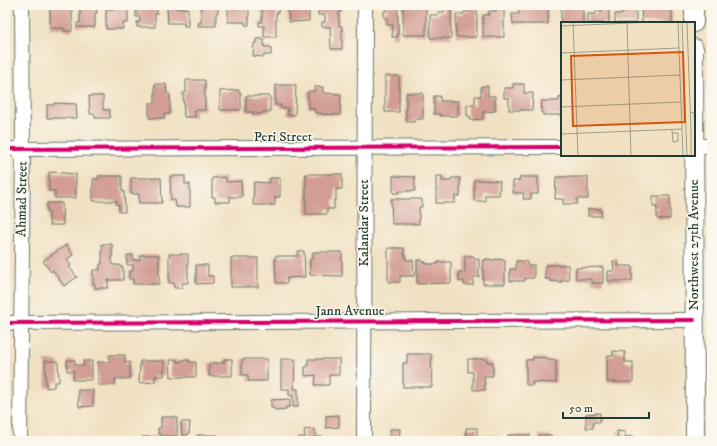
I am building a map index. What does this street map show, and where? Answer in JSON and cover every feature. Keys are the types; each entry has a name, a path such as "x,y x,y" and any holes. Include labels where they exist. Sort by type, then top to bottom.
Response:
{"main road":[{"path":"694,5 694,22"},
{"name":"Northwest 27th Avenue","path":"694,156 695,441"}],"street":[{"name":"Ahmad Street","path":"20,441 23,149 22,5"},
{"name":"Kalandar Street","path":"364,441 363,322 365,5"},
{"path":"695,146 712,146"},
{"name":"Peri Street","path":"5,149 561,147"},
{"name":"Jann Avenue","path":"5,324 694,320"}],"building":[{"path":"262,5 279,5 278,13 276,13 276,37 264,37 264,26 259,26 259,22 262,22"},
{"path":"318,5 341,5 341,12 339,12 339,26 342,26 342,49 331,49 330,27 322,27 322,22 325,22 325,15 318,15"},
{"path":"387,5 398,5 398,37 392,37 393,25 387,25 387,18 384,18 384,11 387,11"},
{"path":"426,5 426,35 403,35 403,6"},
{"path":"470,5 477,5 477,37 456,37 456,14 470,12"},
{"path":"496,5 504,5 504,37 483,37 483,15 489,15 489,11 496,11"},
{"path":"519,5 548,5 548,24 513,24 512,14 519,14"},
{"path":"561,5 583,5 583,22 561,22"},
{"path":"602,5 609,5 609,22 588,22 588,14 596,14 596,11 602,11"},
{"path":"628,5 636,5 636,22 615,22 615,14 623,14 623,11 628,11"},
{"path":"641,5 672,5 672,22 642,22"},
{"path":"50,6 72,6 72,31 64,31 64,28 50,28"},
{"path":"136,6 157,6 157,14 155,14 155,27 137,27 137,22 140,22 140,17 136,17"},
{"path":"167,6 175,6 175,8 188,8 188,26 184,26 184,23 168,23"},
{"path":"201,6 218,6 218,13 216,13 216,26 198,26 198,23 201,23"},
{"path":"228,6 235,6 235,8 249,8 249,25 245,25 245,22 228,22"},
{"path":"80,7 97,7 97,13 95,13 95,27 77,27 77,23 80,23"},
{"path":"288,8 309,8 309,21 289,22"},
{"path":"444,8 451,8 451,38 430,38 430,15 438,15 438,12 444,12"},
{"path":"106,9 128,9 128,23 123,23 123,29 106,29"},
{"path":"256,39 264,39 264,47 271,47 271,55 264,55 264,57 253,56 254,43 256,43"},
{"path":"385,76 399,76 399,112 385,112"},
{"path":"186,80 205,80 205,110 195,110 195,117 184,117 183,93 186,93"},
{"path":"155,84 166,84 167,94 170,94 170,114 164,114 165,118 149,118 149,103 155,103"},
{"path":"513,84 524,84 524,93 533,93 532,110 509,110 509,98 504,98 504,88 513,88"},
{"path":"276,85 296,85 295,115 287,115 288,108 280,108 281,105 275,105"},
{"path":"481,86 488,86 488,96 495,96 495,111 483,112 483,119 470,120 470,116 467,116 467,105 475,105 475,96 481,96"},
{"path":"315,87 323,87 323,93 341,94 340,115 315,113 314,108 308,108 308,91 315,91"},
{"path":"239,90 239,93 241,93 241,110 220,110 220,91"},
{"path":"406,93 423,93 423,119 415,119 414,122 406,122"},
{"path":"89,96 103,96 103,110 110,110 110,118 95,118 95,114 90,114"},
{"path":"246,96 270,96 270,112 253,114 254,112 246,112"},
{"path":"434,96 440,96 440,101 458,101 458,116 440,116 440,114 434,114"},
{"path":"559,97 561,98 561,115 543,115 541,112 542,101 559,101"},
{"path":"54,103 76,104 77,118 47,118 47,105 54,105"},
{"path":"49,172 76,174 76,198 55,198 55,191 49,191"},
{"path":"306,174 342,174 342,189 336,189 334,209 327,209 327,214 306,214"},
{"path":"98,176 122,176 122,191 124,191 125,212 119,212 119,205 116,204 117,201 93,201 93,179 99,179"},
{"path":"170,176 185,176 185,184 190,184 190,207 176,207 175,200 171,200"},
{"path":"393,176 415,177 415,191 399,191 399,193 393,193"},
{"path":"436,176 442,176 442,181 451,181 451,178 460,178 460,196 455,196 455,203 436,203"},
{"path":"226,177 226,182 241,181 242,197 230,197 230,202 215,202 215,197 212,197 212,178"},
{"path":"520,177 538,177 538,194 531,194 531,199 523,199 524,193 513,193 513,181 519,181"},
{"path":"556,177 588,177 588,199 577,199 577,204 563,204 563,199 555,199"},
{"path":"131,178 161,178 162,203 139,203 139,194 131,194"},
{"path":"270,178 280,178 280,197 275,197 275,205 253,205 254,182 270,183"},
{"path":"474,180 500,181 499,195 485,195 485,201 474,201"},
{"path":"653,196 670,196 670,219 657,219 657,207 653,207"},
{"path":"391,199 422,199 422,207 419,207 419,224 392,224"},
{"path":"47,203 62,203 63,225 49,225"},
{"path":"588,209 601,209 601,216 588,216"},
{"path":"102,244 112,244 112,265 120,265 120,267 123,267 123,280 108,280 108,288 95,288 95,284 93,284 93,270 100,270 100,264 102,264"},
{"path":"66,245 73,255 67,259 71,266 69,267 77,277 64,286 53,270 51,272 43,261"},
{"path":"388,248 404,248 406,260 413,260 414,276 400,276 400,282 388,282"},
{"path":"298,251 304,251 305,277 287,278 287,283 276,283 275,256 298,256"},
{"path":"313,252 342,252 342,276 310,275 310,259 313,259"},
{"path":"169,254 188,254 188,283 182,283 182,288 174,288 174,283 169,283"},
{"path":"127,255 133,255 133,260 140,260 140,255 159,255 159,284 133,284 133,279 129,279 129,271 133,271 133,265 127,265"},
{"path":"465,256 474,256 474,259 479,259 479,277 473,277 473,285 464,285 464,281 459,282 459,272 465,272"},
{"path":"231,258 258,258 258,287 231,287"},
{"path":"485,259 505,260 505,284 483,284 483,261 486,260"},
{"path":"417,260 422,260 422,262 426,262 426,264 451,262 451,283 417,284"},
{"path":"516,261 527,261 527,265 534,265 534,278 525,278 525,281 510,281 510,269 516,269"},
{"path":"613,261 618,261 618,266 632,266 632,281 608,281 608,271 614,271"},
{"path":"196,265 208,265 208,276 213,276 213,283 196,284"},
{"path":"545,265 568,265 569,280 562,280 562,282 545,279"},
{"path":"603,267 603,283 592,283 592,279 576,279 576,268"},
{"path":"613,351 625,352 625,362 633,362 633,382 607,382 607,356 613,356"},
{"path":"407,354 431,354 432,387 403,387 403,363 407,363"},
{"path":"109,355 125,355 125,363 130,362 130,379 115,379 115,385 98,385 98,362 109,362"},
{"path":"533,357 546,358 546,360 556,360 556,383 532,382 533,385 526,385 526,360 533,360"},
{"path":"224,359 232,359 232,376 209,376 209,363 224,363"},
{"path":"242,359 267,359 267,381 248,381 248,375 242,375"},
{"path":"281,359 295,359 294,389 298,389 298,407 293,407 293,396 289,395 289,389 281,389"},
{"path":"308,359 339,359 339,375 329,375 329,385 315,385 316,375 305,376 305,367 308,367"},
{"path":"468,359 487,359 487,362 493,362 493,376 484,376 485,390 473,390 473,372 468,372"},
{"path":"67,360 75,360 75,365 84,365 83,361 92,361 92,380 73,380 74,371 67,371"},
{"path":"170,360 177,360 177,362 181,362 181,360 189,360 190,362 196,362 196,377 171,377"},
{"path":"45,361 58,361 59,382 54,382 54,387 46,388"},
{"path":"140,361 164,361 164,376 155,376 155,382 139,383"},
{"path":"78,390 93,390 93,406 79,407"},
{"path":"290,399 290,407 286,407 286,409 275,410 274,408 271,408 271,400"},
{"path":"600,413 600,422 593,422 593,428 586,428 586,414"},
{"path":"339,415 339,427 326,428 326,416"},
{"path":"161,417 177,417 177,436 161,436 161,434 158,434 158,428 161,428"},
{"path":"181,422 190,422 188,435 182,435"},
{"path":"466,428 477,428 477,438 499,438 499,441 466,441"},
{"path":"315,429 315,437 322,437 322,441 299,441 299,437 305,437 304,430"},
{"path":"390,429 400,429 399,441 390,441"},
{"path":"617,431 625,432 625,437 634,436 634,441 618,441"},
{"path":"198,435 217,435 217,441 198,441"},
{"path":"508,435 530,435 530,441 508,441"},
{"path":"539,435 551,435 551,441 539,441"},
{"path":"142,437 167,437 167,441 142,441"}],"cycle path":[{"path":"5,149 561,147"},
{"path":"5,323 694,320"}]}
